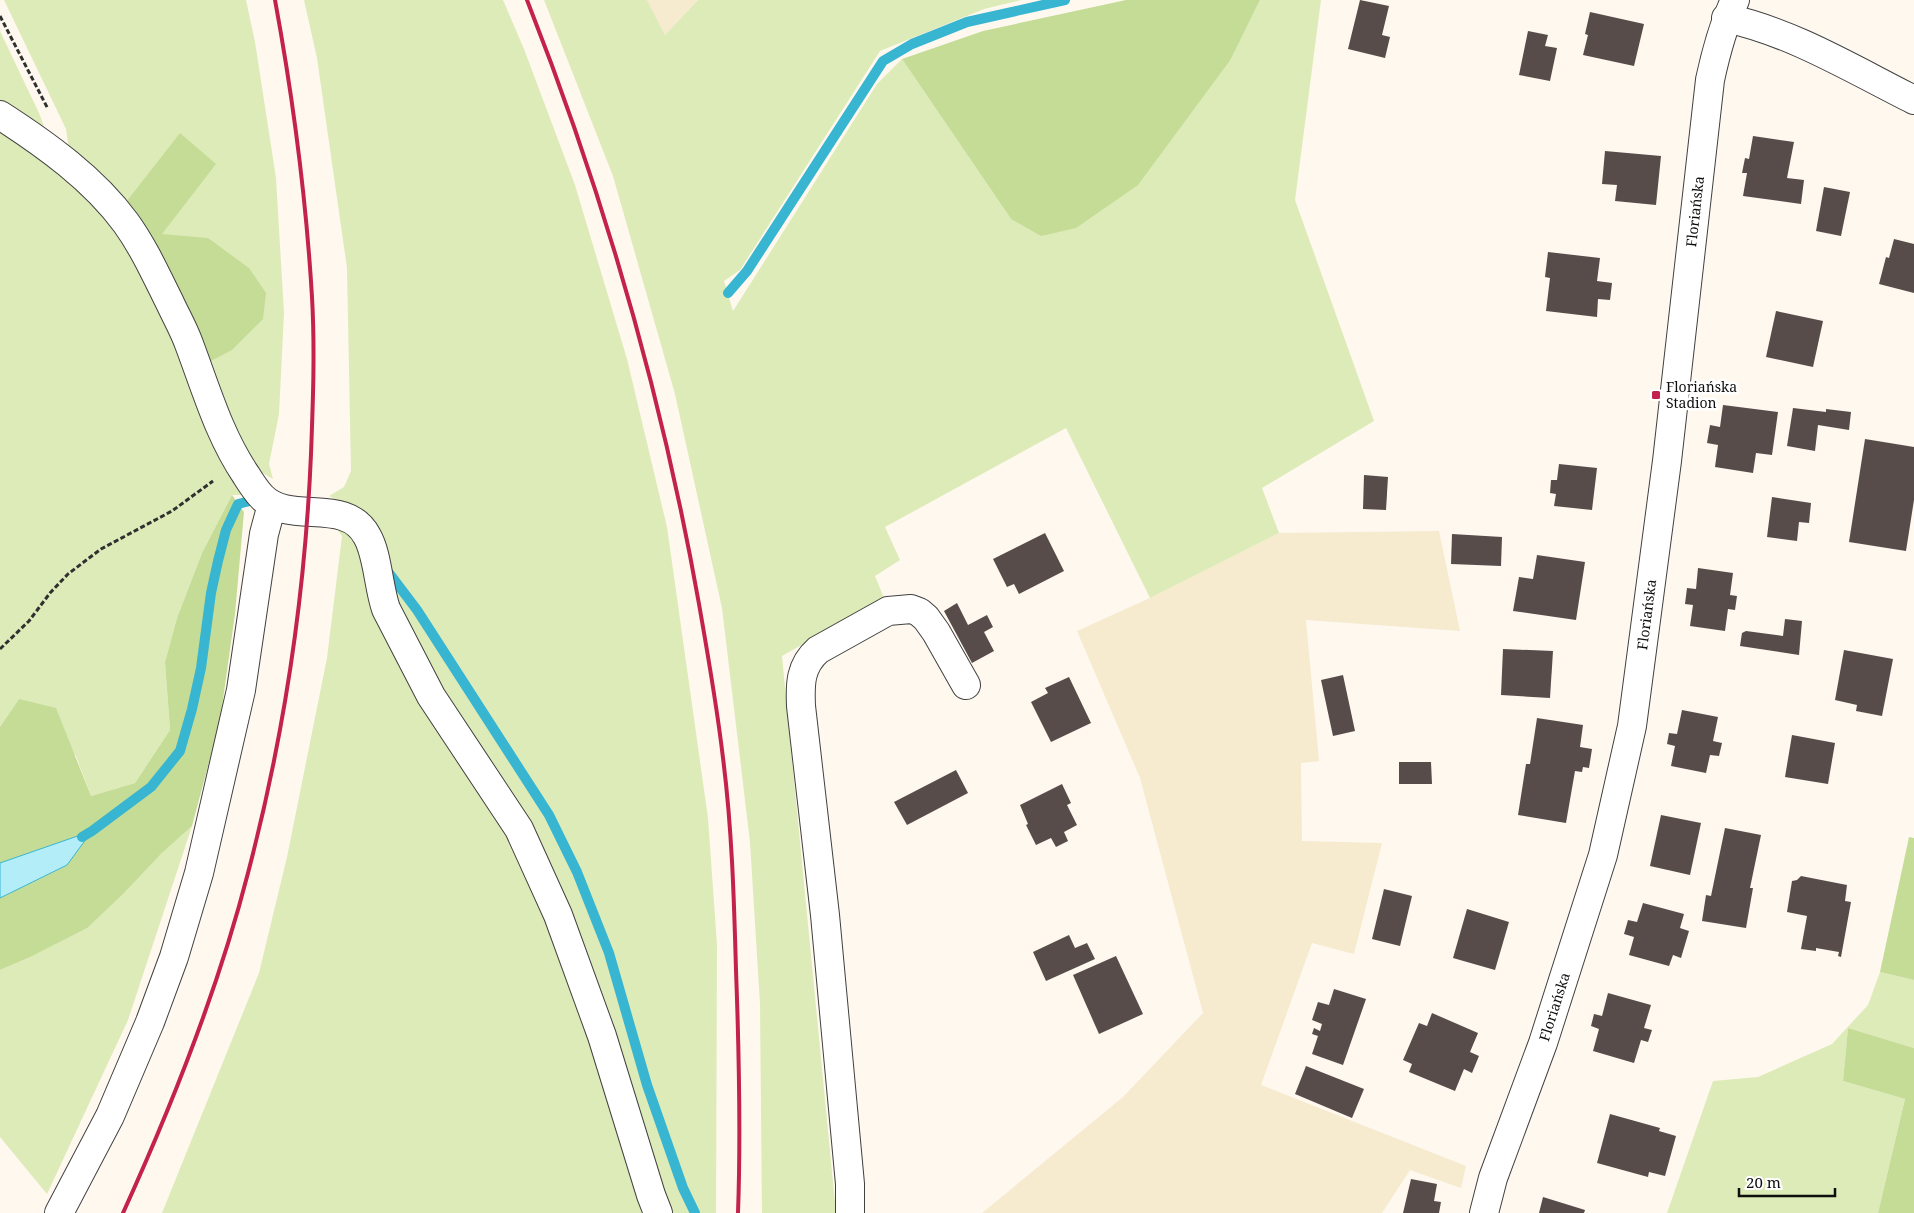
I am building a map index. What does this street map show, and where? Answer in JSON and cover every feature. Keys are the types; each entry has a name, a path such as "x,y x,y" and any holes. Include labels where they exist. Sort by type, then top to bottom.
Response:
{"street":[{"path":"1730,9 1750,23 1787,38 1914,100"},
{"name":"Floriańska","path":"1484,1213 1493,1178 1543,1043 1603,855 1632,726 1666,461 1707,100 1716,52 1730,9"},
{"path":"0,115 57,155 98,191 125,222 148,257 188,342 211,408 238,463 262,497 272,505 284,509 337,514 351,519 366,533 371,542 381,594 386,609 431,696 519,829 558,915 602,1036 658,1213"},
{"path":"59,1213 110,1116 150,1022 174,957 199,873 241,690 264,534 272,508"},
{"path":"850,1213 850,1184 825,915 801,706 801,677 809,658 818,650 888,611 911,609 919,612 931,625 966,685"}],"path":[{"path":"0,16 49,111"},
{"path":"0,649 29,621 50,593 68,574 101,549 172,511 238,463"}],"shaded area":[{"path":"647,0 698,0 665,35"},
{"path":"1439,531 1460,631 1306,620 1319,761 1301,763 1302,841 1382,843 1354,954 1312,943 1261,1085 1466,1166 1461,1188 1410,1170 1382,1213 982,1213 1123,1097 1203,1013 1140,778 1077,631 1150,598 1279,533"}],"green space":[{"path":"4,0 246,0 255,42 276,178 284,313 279,414 269,464 273,479 254,468 230,425 161,234 123,206 70,156 66,129"},
{"path":"304,0 503,0 524,49 575,185 627,359 667,527 708,818 717,945 716,1213 667,1213 585,958 457,716 405,624 347,505 329,496 344,487 351,471 347,268 317,58"},
{"path":"544,0 647,0 665,35 698,0 1021,0 984,9 880,51 740,270 724,281 733,311 877,84 902,59 1011,219 1231,59 1260,0 1321,0 1295,200 1374,421 1262,488 1279,533 1150,598 1066,428 885,527 900,560 875,576 884,598 782,656 836,1213 762,1213 760,1004 750,842 722,608 675,394 613,176"},
{"path":"1126,0 1260,0 1231,59 1138,185 1076,228 1041,236 1011,219 902,59 983,31"},
{"path":"0,31 39,113 49,140 0,105"},
{"path":"0,127 63,173 109,217 147,271 247,495 232,495 202,553 177,618 165,662 170,730 135,783 91,796 76,756 19,699 0,727"},
{"path":"180,133 216,164 162,234 208,238 249,268 266,293 263,319 232,350 205,364 123,206"},
{"path":"232,495 244,512 235,614 220,721 192,826 162,853 87,928 0,970 0,898 67,865 37,850 3,864 0,863 0,727 19,699 56,708 91,796 135,783 170,730 165,662 177,618 202,553"},
{"path":"349,527 504,822 572,970 648,1213 162,1213 259,973 287,857 327,658 342,536 336,528"},
{"path":"192,826 128,1020 47,1194 0,1137 0,970 28,958 125,892 162,853"},
{"path":"1909,837 1914,838 1914,980 1880,972"},
{"path":"1880,972 1914,980 1914,1048 1848,1028 1843,1081 1905,1099 1878,1213 1667,1213 1713,1081 1758,1077 1832,1044 1868,1005"},
{"path":"1848,1028 1914,1048 1914,1213 1878,1213 1905,1099 1843,1081"}],"water":[{"path":"92,831 67,865 0,898 0,863"}],"building":[{"path":"1360,0 1389,6 1382,35 1390,37 1385,58 1348,49"},
{"path":"1590,12 1644,24 1634,66 1583,55 1588,35 1585,34"},
{"path":"1528,31 1548,35 1545,46 1557,48 1550,81 1519,75"},
{"path":"1753,136 1794,142 1787,178 1804,180 1801,204 1743,196 1747,173 1742,173 1745,158 1749,159"},
{"path":"1605,151 1661,156 1656,205 1615,201 1617,185 1602,184"},
{"path":"1824,187 1850,192 1841,236 1816,231"},
{"path":"1894,239 1914,244 1914,293 1879,284 1886,257 1889,258"},
{"path":"1548,252 1600,258 1597,281 1612,283 1610,300 1598,299 1597,317 1546,311 1550,278 1545,277"},
{"path":"1776,311 1823,321 1813,367 1766,357"},
{"path":"1723,405 1778,412 1772,455 1756,453 1753,473 1715,467 1718,445 1707,443 1710,425 1720,427"},
{"path":"1793,408 1826,412 1826,409 1851,412 1849,430 1818,425 1815,451 1787,446"},
{"path":"1865,439 1914,447 1914,500 1906,551 1849,542"},
{"path":"1559,464 1597,468 1592,510 1554,506 1556,494 1550,493 1551,480 1557,480"},
{"path":"1364,475 1388,477 1386,510 1363,509"},
{"path":"1772,497 1811,503 1809,523 1799,522 1797,541 1767,537"},
{"path":"1045,533 1064,571 1019,594 1014,584 1007,587 993,559"},
{"path":"1452,534 1502,537 1501,566 1451,564"},
{"path":"1537,555 1585,562 1576,620 1513,611 1519,577 1533,579"},
{"path":"1698,568 1733,573 1730,595 1737,596 1735,610 1728,609 1725,631 1690,626 1693,605 1685,604 1687,588 1696,589"},
{"path":"957,603 968,625 987,615 993,627 984,632 994,651 972,663 944,611"},
{"path":"1785,619 1802,621 1799,655 1740,646 1742,633 1746,631 1783,636"},
{"path":"1503,649 1553,651 1550,698 1501,695"},
{"path":"1844,650 1893,659 1882,716 1856,711 1857,705 1835,700"},
{"path":"1343,675 1355,731 1333,736 1321,680"},
{"path":"1069,677 1091,723 1051,742 1031,702 1048,693 1045,688"},
{"path":"1682,710 1718,717 1713,741 1722,743 1719,756 1710,755 1706,773 1671,766 1675,746 1667,744 1669,733 1677,734"},
{"path":"1537,718 1583,725 1580,747 1592,749 1589,768 1583,767 1582,772 1575,771 1566,823 1518,815 1526,764 1530,764"},
{"path":"1792,735 1835,743 1828,784 1785,777"},
{"path":"1399,762 1431,762 1432,784 1399,784"},
{"path":"956,770 968,793 907,825 894,802"},
{"path":"1062,784 1071,803 1067,805 1077,825 1064,832 1068,841 1056,847 1051,838 1036,845 1026,825 1028,824 1020,805"},
{"path":"1661,815 1701,823 1690,875 1650,866"},
{"path":"1725,828 1761,835 1750,888 1753,888 1746,928 1702,921 1706,895 1711,896"},
{"path":"1801,876 1847,885 1845,901 1851,902 1841,957 1838,956 1839,952 1816,948 1816,951 1801,949 1807,916 1787,912 1792,881 1797,880"},
{"path":"1384,889 1412,896 1400,946 1372,939"},
{"path":"1643,903 1684,914 1680,928 1689,931 1681,958 1673,955 1669,966 1629,955 1634,937 1624,934 1628,920 1637,922"},
{"path":"1467,909 1509,922 1495,970 1453,958"},
{"path":"1069,935 1075,948 1087,943 1095,959 1046,981 1033,952"},
{"path":"1116,956 1143,1014 1099,1034 1073,975"},
{"path":"1334,989 1366,999 1343,1065 1312,1054 1318,1036 1312,1034 1314,1028 1320,1031 1322,1024 1312,1020 1318,1002 1329,1005"},
{"path":"1608,993 1651,1005 1644,1028 1652,1030 1648,1042 1641,1040 1634,1063 1593,1051 1599,1029 1591,1026 1594,1014 1602,1016"},
{"path":"1432,1013 1478,1033 1470,1052 1479,1056 1472,1073 1464,1069 1455,1091 1409,1072 1412,1064 1403,1060 1419,1023 1427,1026"},
{"path":"1306,1066 1364,1089 1352,1118 1295,1094"},
{"path":"1610,1114 1660,1128 1659,1131 1676,1136 1665,1176 1649,1172 1648,1177 1597,1163"},
{"path":"1411,1179 1437,1184 1434,1201 1441,1202 1439,1213 1403,1213"},
{"path":"1543,1197 1585,1210 1584,1213 1539,1213"}],"waterway":[{"path":"728,293 747,271 883,61 912,44 967,22 1065,0"},
{"path":"82,837 151,787 180,751 201,668 211,593 226,530 238,504 250,501"},
{"path":"389,573 417,610 549,815 577,872 609,953 647,1085 683,1188 695,1213"}],"railway":[{"path":"123,1213 177,1088 223,960 236,917 272,770 291,665 298,612 304,560 311,454 313,317 298,148 275,0"},
{"path":"527,0 582,149 628,298 649,373 667,449 702,623 721,739 731,837 739,1061 738,1213"}],"place":[{"name":"Floriańska Stadion","path":"1656,395"}]}
